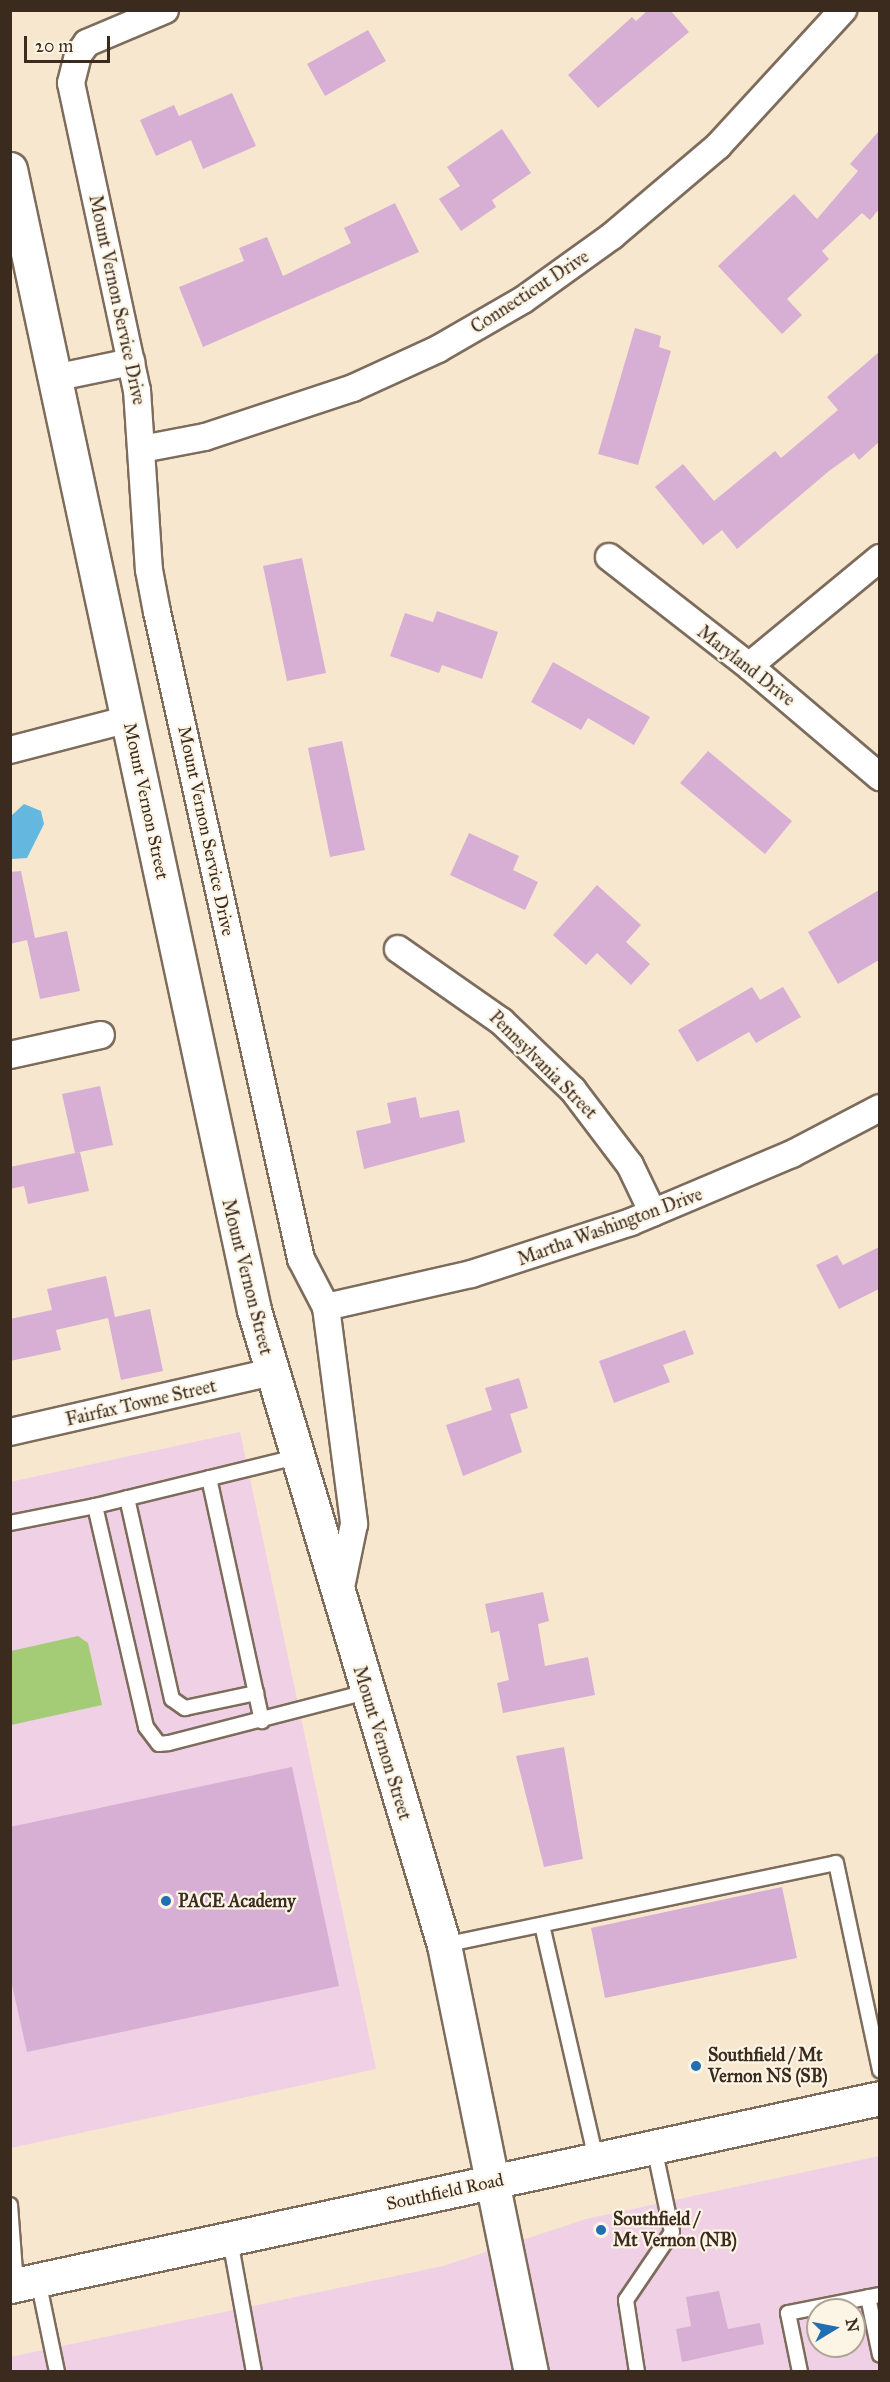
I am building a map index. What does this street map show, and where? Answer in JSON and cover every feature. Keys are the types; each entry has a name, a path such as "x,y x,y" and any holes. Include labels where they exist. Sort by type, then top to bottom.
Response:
{"street":[{"name":"Mount Vernon Service Drive","path":"165,10 98,37 78,55 71,83 131,362 142,449 149,570 157,612 302,1259 326,1307 354,1524 338,1600"},
{"name":"Connecticut Drive","path":"142,449 205,437 353,388 438,349 523,300 612,237 718,146 843,10"},
{"name":"Mount Vernon Street","path":"10,170 129,719 231,1209 271,1372 444,1945 531,2372"},
{"path":"54,378 131,362"},
{"name":"Maryland Drive","path":"609,557 750,666 879,777"},
{"path":"750,666 879,558"},
{"path":"10,750 129,719"},
{"name":"Pennsylvania Street","path":"398,949 501,1020 573,1090 630,1165 653,1213"},
{"path":"10,1055 101,1035"},
{"name":"Martha Washington Drive","path":"326,1307 494,1268 653,1213 792,1154 879,1108"},
{"name":"Fairfax Towne Street","path":"10,1432 271,1372"},
{"name":"Southfield Road","path":"22,2284 879,2098"}],"lane":[{"path":"10,1523 94,1506 296,1457"},
{"path":"209,1478 262,1721"},
{"path":"127,1498 172,1699 185,1708 256,1693"},
{"path":"94,1506 149,1736 169,1743 262,1721 366,1692"},
{"path":"444,1945 836,1863 879,2070"},
{"path":"542,1925 596,2160"},
{"path":"637,2372 626,2300 672,2232 654,2147"},
{"path":"10,2205 22,2284 57,2372"},
{"path":"230,2240 254,2372"},
{"path":"800,2372 788,2313 874,2296 879,2355"}],"shaded area":[{"path":"240,1432 376,2069 11,2148 10,1482"},
{"path":"879,2156 879,2371 11,2372 10,2357 443,2266 586,2219"}],"green space":[{"path":"78,1636 88,1643 102,1705 11,1725 11,1651"}],"water":[{"path":"24,804 41,811 44,824 27,858 12,859 11,816"}],"building":[{"path":"648,10 670,10 689,32 598,108 568,75 632,17 636,21"},
{"path":"368,30 386,61 325,96 307,64"},
{"path":"232,93 256,146 203,169 191,140 156,156 140,120 174,105 179,116"},
{"path":"502,129 531,173 492,200 496,207 461,231 439,199 460,186 447,167"},
{"path":"879,131 879,209 870,220 862,213 822,251 829,259 787,299 802,315 782,334 718,266 794,194 817,219 858,171 850,164"},
{"path":"395,203 419,252 203,347 179,287 244,261 239,248 267,237 283,276 351,243 344,228"},
{"path":"635,328 661,336 659,347 671,351 638,465 598,454"},
{"path":"879,352 879,442 859,460 854,453 829,471 737,549 722,530 703,545 655,487 683,464 714,501 775,451 781,458 838,410 827,397"},
{"path":"302,558 326,673 287,681 263,566"},
{"path":"437,611 498,632 482,679 442,665 439,673 390,656 405,613 433,622"},
{"path":"553,662 650,717 634,745 588,718 581,730 531,702"},
{"path":"342,741 365,850 330,857 308,748"},
{"path":"708,751 792,821 765,854 680,783"},
{"path":"469,833 519,856 513,870 538,882 525,910 450,875"},
{"path":"21,871 35,938 67,931 80,991 40,999 27,940 10,944 10,872"},
{"path":"597,885 641,925 626,942 650,964 631,985 597,953 586,965 553,935"},
{"path":"879,890 879,960 838,984 808,932"},
{"path":"752,987 760,1000 783,987 801,1017 756,1043 749,1032 697,1062 678,1030"},
{"path":"100,1086 113,1145 75,1153 62,1094"},
{"path":"416,1097 420,1118 459,1110 465,1142 364,1169 356,1131 391,1123 387,1103"},
{"path":"80,1152 89,1191 28,1204 24,1186 10,1189 10,1167"},
{"path":"879,1247 879,1289 839,1309 816,1265 837,1255 843,1265"},
{"path":"106,1276 115,1317 150,1309 163,1371 121,1380 108,1318 56,1330 61,1350 10,1361 10,1319 52,1310 47,1289"},
{"path":"685,1330 694,1354 663,1365 670,1382 614,1403 599,1361"},
{"path":"519,1378 528,1408 510,1414 522,1452 463,1476 446,1425 492,1410 485,1388"},
{"path":"543,1592 549,1621 538,1624 545,1666 588,1657 595,1695 503,1713 497,1683 509,1680 499,1631 491,1633 485,1604"},
{"path":"564,1747 583,1859 544,1867 516,1756"},
{"name":"PACE Academy","path":"292,1767 339,1986 27,2052 10,1976 10,1827"},
{"path":"782,1887 797,1958 605,1998 591,1928"},
{"path":"719,2291 728,2329 760,2323 764,2344 682,2362 676,2329 691,2326 686,2297"}],"place":[{"name":"PACE Academy","path":"166,1901"},
{"name":"Southfield / Mt Vernon NS (SB)","path":"696,2066"},
{"name":"Southfield / Mt Vernon (NB)","path":"601,2230"}]}
